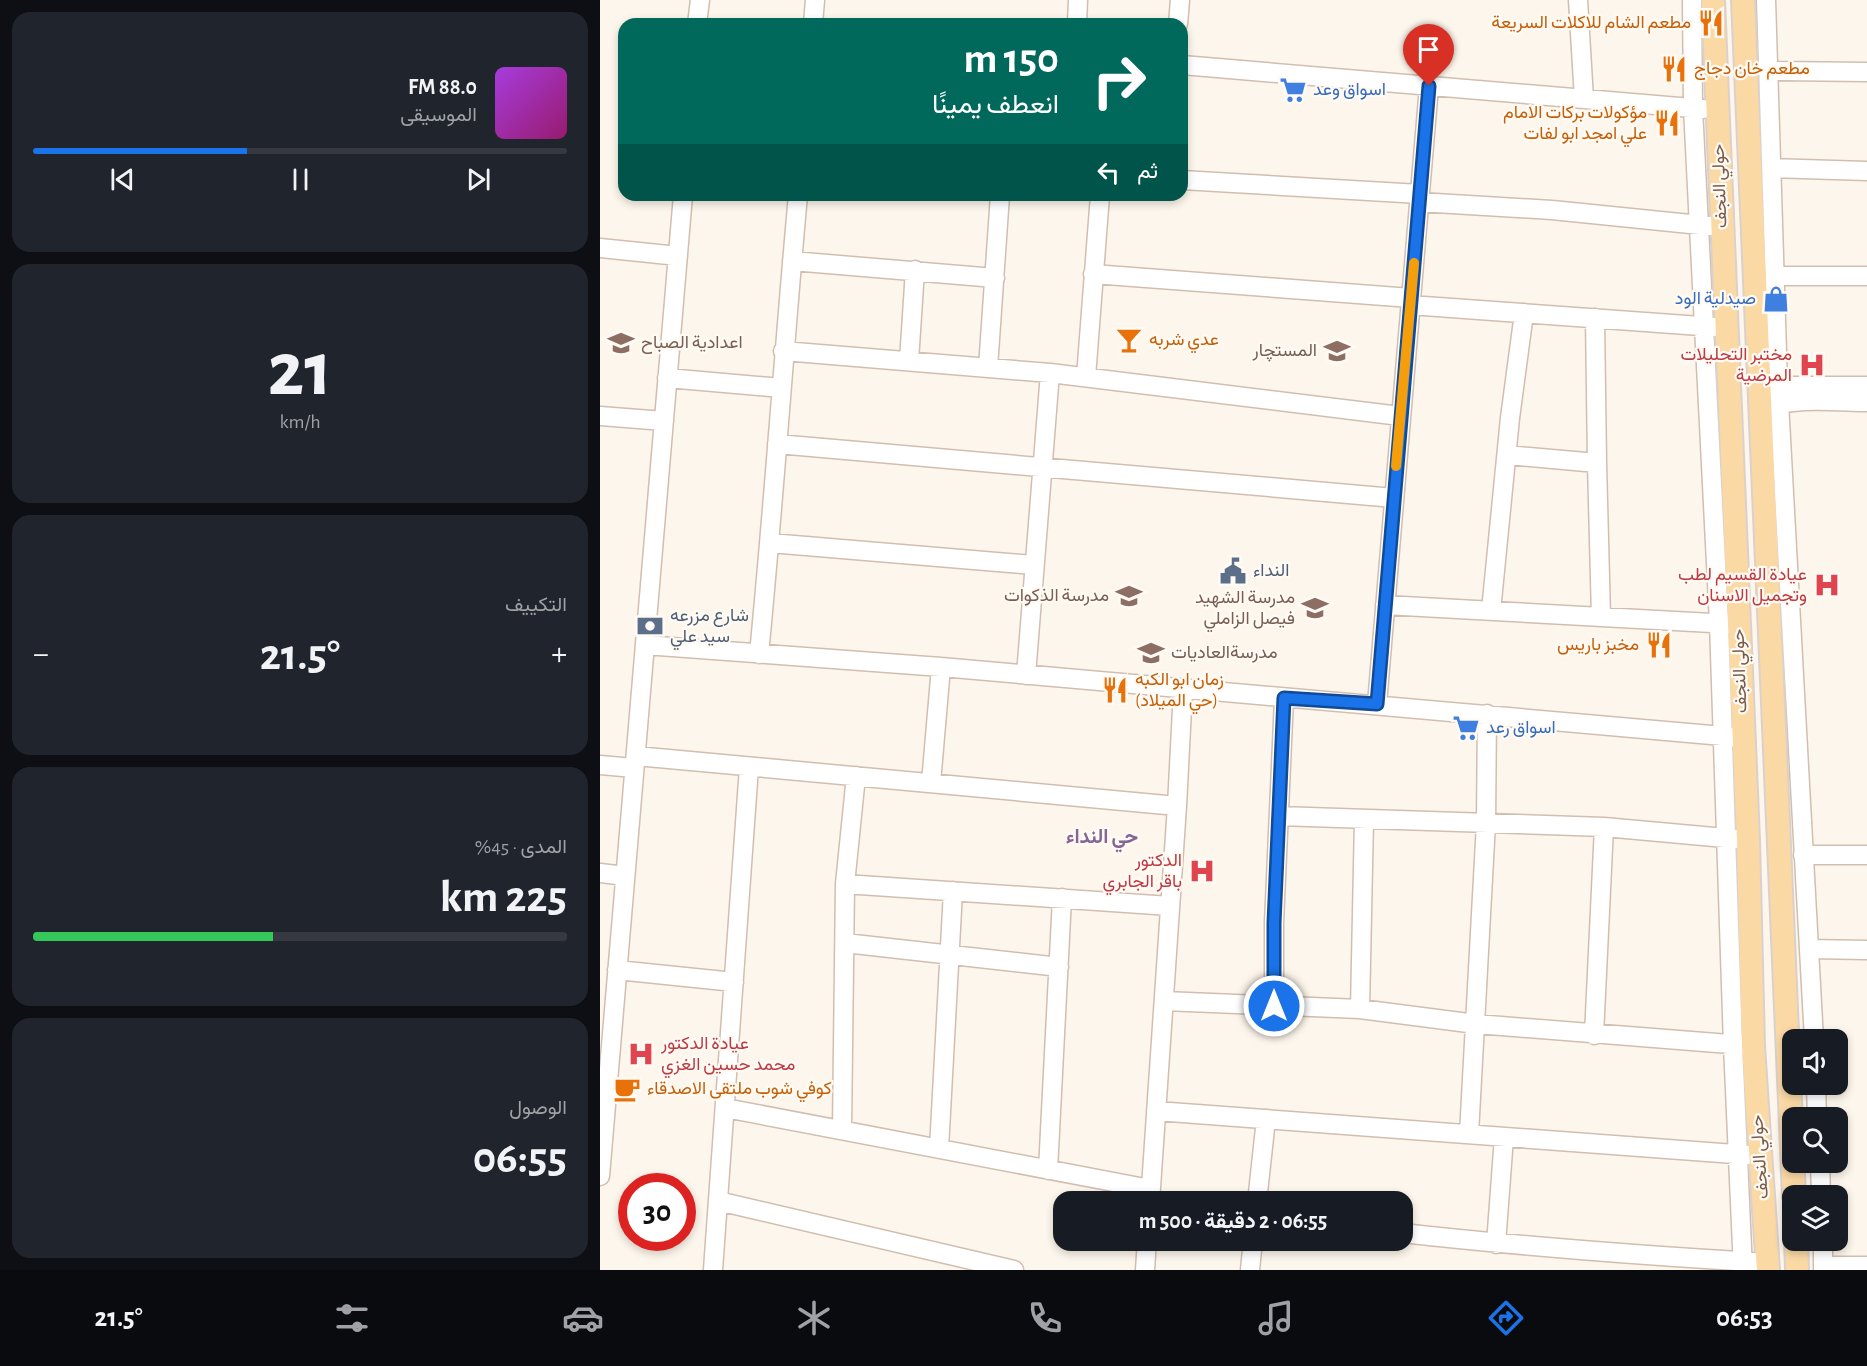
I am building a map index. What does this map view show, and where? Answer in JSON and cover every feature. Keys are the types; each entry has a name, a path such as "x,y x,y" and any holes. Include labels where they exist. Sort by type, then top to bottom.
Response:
{"main road":[{"path":"1713,9 1738,12 1743,7"},
{"name":"حولي النجف","path":"1743,7 1758,370 1770,410 1794,1185"},
{"name":"حولي النجف","path":"1713,9 1717,110 1711,226 1732,737 1748,840 1743,1046 1749,1155 1768,1266"},
{"path":"1796,1251 1797,1270"}],"street":[{"path":"698,18 699,0"},
{"path":"814,18 815,0"},
{"path":"1077,18 1078,0"},
{"path":"1178,18 1180,0"},
{"path":"1578,0 1584,99"},
{"path":"1188,180 1420,198 1711,226 1693,108 1692,0"},
{"path":"1766,0 1778,384 1770,410 1793,630 1813,1029"},
{"path":"1188,66 1717,110"},
{"path":"1768,71 1867,72"},
{"path":"1377,704 1429,86"},
{"path":"1772,168 1867,171"},
{"path":"600,1176 683,201"},
{"path":"759,654 797,201"},
{"path":"988,368 1000,201"},
{"path":"1086,377 1100,201"},
{"path":"600,248 678,256"},
{"path":"792,261 995,278"},
{"path":"909,361 915,270"},
{"path":"1094,274 1715,327"},
{"path":"1776,276 1867,276"},
{"path":"1491,611 1524,312"},
{"path":"1595,318 1601,617"},
{"path":"783,351 1050,373 1400,416"},
{"path":"1758,370 1771,381 1786,386 1867,386"},
{"path":"1026,675 1050,373"},
{"path":"668,378 781,388"},
{"path":"1770,410 1793,402 1867,402"},
{"path":"600,416 664,421"},
{"path":"777,444 1394,498"},
{"path":"1507,455 1597,463"},
{"path":"770,543 1033,565"},
{"path":"1385,605 1729,624"},
{"path":"645,645 941,667 1732,737 1725,838 1743,1046 1476,1024 1360,1010 1164,1001"},
{"path":"931,783 941,667"},
{"path":"1150,1191 1183,689"},
{"path":"1274,1006 1274,923 1284,698"},
{"path":"1469,1134 1486,823 1487,714"},
{"path":"600,765 635,762 749,767 1177,806"},
{"path":"713,1270 749,767"},
{"path":"842,1130 846,884 856,776"},
{"path":"1279,816 1604,827 1748,840"},
{"path":"1360,1010 1364,819"},
{"path":"1594,1035 1604,827"},
{"path":"1803,855 1867,855"},
{"path":"600,873 626,876"},
{"path":"846,884 1170,906"},
{"path":"939,1149 953,891"},
{"path":"1047,1170 1062,898"},
{"path":"845,943 1059,967"},
{"path":"1809,949 1867,950"},
{"path":"618,970 734,982"},
{"path":"725,1108 1047,1170 1134,1191"},
{"path":"1156,1111 1749,1155 1743,1265"},
{"path":"1258,1191 1266,1119"},
{"path":"1496,1244 1504,1137"},
{"path":"718,1201 1014,1270"},
{"path":"1413,1234 1621,1262 1768,1266"},
{"path":"1145,1270 1146,1251"},
{"path":"1250,1270 1251,1251"},
{"path":"1822,1251 1823,1268 1867,1266"}],"slow traffic":[{"path":"1396,466 1414,263"}],"place":[{"name":"مطعم الشام للاكلات السريعة","path":"1711,23"},
{"name":"مطعم خان دجاج","path":"1674,69"},
{"name":"اسواق وعد","path":"1293,90"},
{"name":"مؤكولات بركات الامام علي امجد ابو لفات","path":"1667,123"},
{"name":"صيدلية الود","path":"1776,299"},
{"name":"عدي شربه","path":"1129,340"},
{"name":"اعدادية الصباح","path":"621,343"},
{"name":"المستچار","path":"1337,351"},
{"name":"مختبر التحليلات المرضية","path":"1812,365"},
{"name":"النداء","path":"1233,571"},
{"name":"عيادة القسيم لطب وتجميل الاسنان","path":"1827,585"},
{"name":"مدرسة الذكوات","path":"1129,596"},
{"name":"مدرسة الشهيد فيصل الزاملي","path":"1315,608"},
{"name":"شارع مزرعه سيد علي","path":"650,626"},
{"name":"مخبز باريس","path":"1659,645"},
{"name":"مدرسةالعاديات","path":"1151,653"},
{"name":"زمان ابو الكبه (حي الميلاد)","path":"1115,690"},
{"name":"اسواق رعد","path":"1466,728"},
{"name":"الدكتور باقر الجابري","path":"1202,871"},
{"name":"عيادة الدكتور محمد حسين الغزي","path":"641,1054"},
{"name":"كوفي شوب ملتقى الاصدقاء","path":"627,1089"}],"district":[{"name":"حي النداء","path":"1102,837"}],"route":[{"path":"1274,1006 1274,923 1284,698 1377,704 1429,86"}]}
